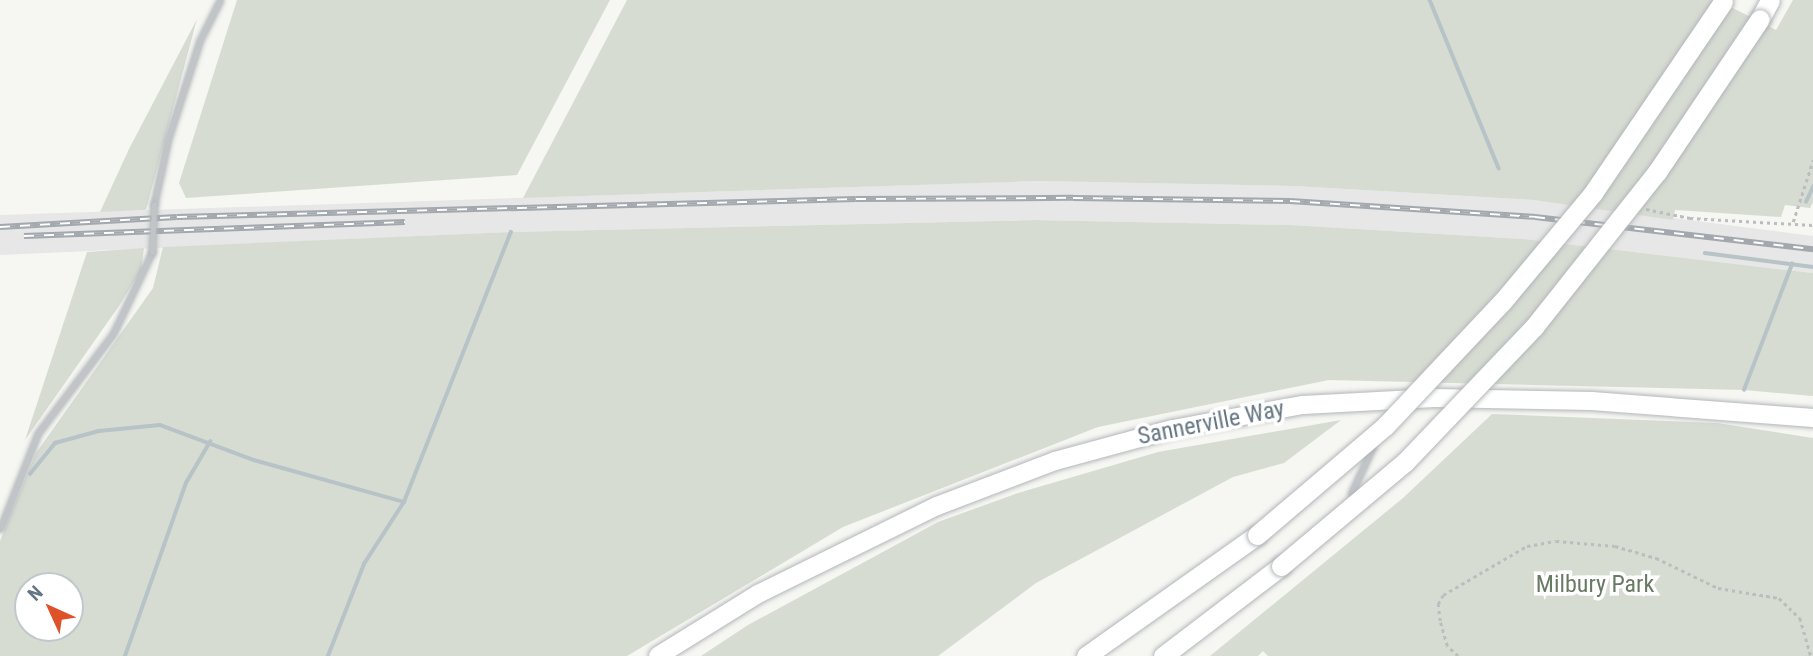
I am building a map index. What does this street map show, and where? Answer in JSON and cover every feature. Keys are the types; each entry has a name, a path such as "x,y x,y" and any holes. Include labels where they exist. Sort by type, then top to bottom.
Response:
{"highway":[{"path":"1163,656 1281,566 1413,454 1534,327 1649,183 1760,19 1770,0"},
{"path":"1086,656 1257,535 1385,426 1511,292 1593,193 1723,1"}],"main road":[{"name":"Sannerville Way","path":"658,656 758,594 905,520 1055,461 1173,429 1250,414 1396,399 1535,398 1813,418"}],"lane":[{"path":"0,529 38,433 113,334 152,252 155,204 168,139 200,40 220,0"},
{"path":"1351,494 1396,399"}],"path":[{"path":"1793,222 1813,160"},
{"path":"1639,208 1690,218 1813,225"},
{"path":"1458,656 1447,646 1440,621 1438,604 1443,594 1527,546 1556,541 1615,546 1656,558 1718,587 1779,598 1800,618 1811,656"}],"shaded area":[{"path":"1037,181 1294,186 1534,200 1813,236 1813,273 1523,239 1291,225 1035,220 511,232 0,255 0,215"}],"green space":[{"path":"237,0 610,0 517,175 186,198 179,183"},
{"path":"627,0 1717,0 1776,30 1793,0 1813,0 1813,202 1810,208 1785,205 1781,217 1675,210 1673,220 1534,200 1294,186 1037,181 523,198"},
{"path":"197,19 146,210 100,212 129,149"},
{"path":"1035,220 1291,225 1523,239 1813,273 1813,396 1744,390 1329,380 1098,427 843,527 627,656 0,656 0,541 7,523 36,453 153,288 163,247 511,232"},
{"path":"144,248 141,270 119,306 25,440 87,252"},
{"name":"Milbury Park","path":"1492,414 1717,423 1813,438 1813,656 1268,656 1263,651 1258,656 1210,656 1403,498"},
{"path":"1341,420 1284,463 1233,477 1036,583 938,656 701,656 748,625 938,522 1018,493 1158,452"}],"waterway":[{"path":"1430,0 1499,168"},
{"path":"1806,202 1813,187"},
{"path":"328,656 364,564 404,502 511,232"},
{"path":"1705,253 1813,267"},
{"path":"1744,390 1792,264"},
{"path":"30,474 55,443 99,431 160,425 254,460 404,502"},
{"path":"125,656 186,483 210,442"}],"railway":[{"path":"0,227 177,217 856,199 1073,198 1290,201 1535,217 1813,249"},
{"path":"24,236 405,222"}]}
